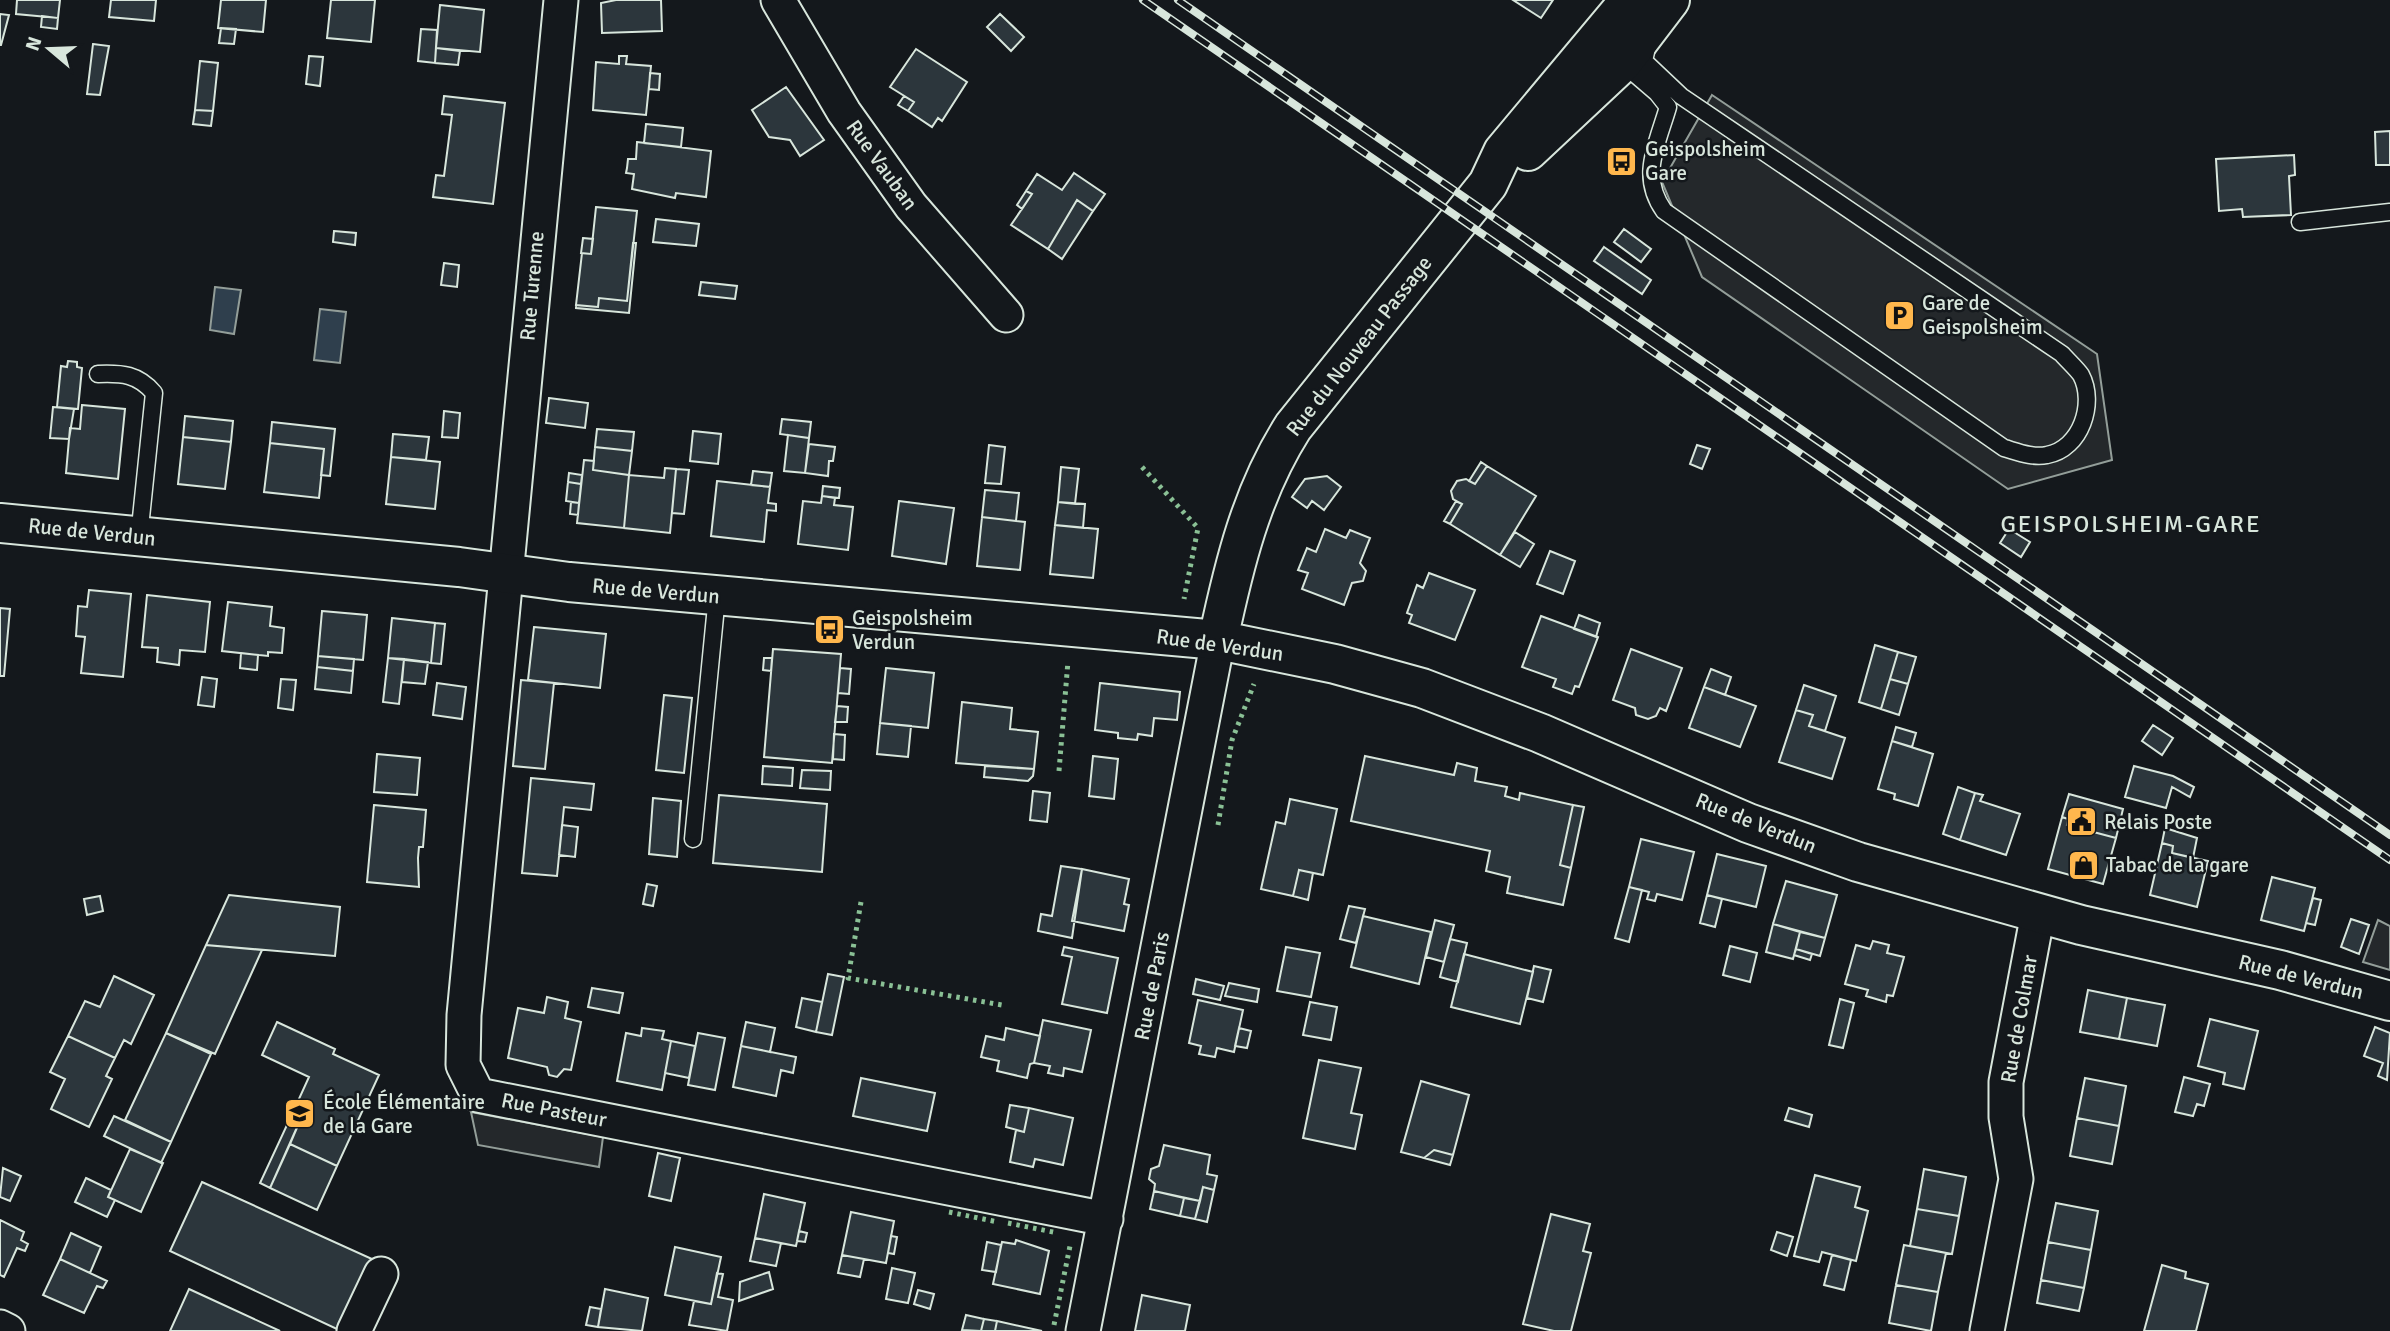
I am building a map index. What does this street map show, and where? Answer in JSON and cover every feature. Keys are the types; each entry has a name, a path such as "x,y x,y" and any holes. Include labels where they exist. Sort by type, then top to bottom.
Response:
{"main road":[{"name":"Rue du Nouveau Passage","path":"1218,640 1241,541 1277,453 1324,385 1488,184 1587,98 1634,75 1651,7"},
{"name":"Rue du Nouveau Passage","path":"1488,184 1503,152 1651,7"},
{"name":"Rue de Verdun","path":"0,523 718,596 1218,640 1358,669 1422,688 1540,733 1793,839 1858,862 2038,913 2280,970 2390,1001"}],"street":[{"name":"Rue Turenne","path":"506,573 561,0"},
{"name":"Rue Vauban","path":"778,0 844,112 911,206 1006,315"},
{"name":"Rue Pasteur","path":"506,573 464,1015 463,1065 478,1095 1106,1219"},
{"name":"Rue de Paris","path":"1083,1331 1218,640"},
{"name":"Rue de Colmar","path":"1987,1331 2016,1179 2006,1117 2006,1082 2038,913"},
{"path":"354,1331 381,1274"},
{"path":"0,1327 8,1331"}],"lane":[{"path":"1651,7 1644,61 1681,96 2062,354 2081,375 2088,401 2083,425 2069,443 2049,455 2030,455 2004,448 1664,211 1654,198 1649,174 1668,107 1681,96"},
{"path":"1634,75 1668,107"},
{"path":"2300,222 2390,212"},
{"path":"98,374 126,373 145,382 154,393 139,537"},
{"path":"693,839 718,596"}],"shaded area":[{"name":"Gare de Geispolsheim","path":"1712,95 2097,354 2112,460 2008,489 1702,277 1662,182"},
{"path":"2378,920 2390,926 2390,970 2363,962"},
{"path":"471,1112 603,1137 599,1167 478,1145"}],"water":[{"path":"215,287 241,290 234,334 210,330"},
{"path":"320,309 346,312 340,363 314,360"}],"building":[{"path":"17,0 60,0 58,18 16,14"},
{"path":"111,0 156,0 154,21 109,17"},
{"path":"221,0 266,0 263,32 218,28"},
{"path":"331,0 375,0 371,42 327,38"},
{"path":"616,0 661,0 662,31 602,33 601,3"},
{"path":"1513,0 1553,0 1541,18"},
{"path":"440,5 484,10 480,52 436,48"},
{"path":"0,14 9,15 1,45 0,45"},
{"path":"1000,14 1024,37 1011,51 987,27"},
{"path":"42,16 58,18 57,29 41,27"},
{"path":"221,28 236,29 234,44 219,43"},
{"path":"421,29 437,30 435,63 418,61"},
{"path":"93,44 109,46 100,95 87,94"},
{"path":"436,48 460,51 458,65 435,63"},
{"path":"916,49 967,82 942,121 938,118 932,127 908,111 914,102 890,87"},
{"path":"309,56 323,57 320,86 306,84"},
{"path":"619,56 627,56 626,64 651,66 646,115 593,110 596,62 619,64"},
{"path":"200,61 218,63 213,111 195,110"},
{"path":"650,73 660,74 659,90 649,89"},
{"path":"786,87 824,140 800,156 790,140 769,137 752,110"},
{"path":"444,96 505,103 493,204 433,197 436,175 444,176 452,115 442,114"},
{"path":"904,96 914,102 908,111 898,105"},
{"path":"195,110 213,111 211,126 193,124"},
{"path":"646,124 683,128 681,147 644,143"},
{"path":"2390,131 2390,165 2376,165 2375,132"},
{"path":"637,142 711,151 706,197 676,193 675,198 632,189 634,174 626,173 628,159 636,159"},
{"path":"2294,155 2295,175 2289,176 2291,215 2243,217 2242,209 2219,211 2216,159"},
{"path":"1074,173 1105,194 1093,211 1077,200 1048,249 1011,225 1032,194 1026,191 1037,174 1062,190"},
{"path":"1026,191 1032,194 1022,209 1017,205"},
{"path":"1077,200 1093,211 1062,259 1048,249"},
{"path":"596,207 637,211 627,301 599,298 598,307 576,305 582,253 591,254"},
{"path":"656,219 699,224 696,246 653,242"},
{"path":"1624,229 1651,249 1641,262 1614,242"},
{"path":"334,231 356,233 355,245 333,242"},
{"path":"583,238 593,239 591,254 581,253"},
{"path":"633,243 636,243 629,313 576,308 576,305 598,307 599,298 627,301"},
{"path":"1604,247 1651,280 1642,294 1594,261"},
{"path":"444,263 459,265 457,287 441,285"},
{"path":"701,282 737,286 735,299 699,295"},
{"path":"68,361 77,362 77,367 82,368 78,409 57,407 61,366 67,367"},
{"path":"549,398 588,403 585,428 546,423"},
{"path":"82,405 125,409 118,479 66,473 70,428 80,429"},
{"path":"53,407 74,409 69,439 50,438"},
{"path":"444,411 460,413 458,438 442,437"},
{"path":"185,416 233,421 231,442 183,437"},
{"path":"782,419 811,422 809,438 780,434"},
{"path":"272,422 335,429 330,476 321,475 324,449 270,443"},
{"path":"597,429 634,432 632,451 595,447"},
{"path":"693,431 721,434 718,464 690,461"},
{"path":"393,434 429,437 426,460 391,457"},
{"path":"788,435 809,438 805,473 784,471"},
{"path":"183,437 231,442 225,489 178,484"},
{"path":"270,443 324,449 319,498 264,492"},
{"path":"809,444 835,447 833,461 829,461 828,476 805,473"},
{"path":"989,445 1005,447 1001,484 985,483"},
{"path":"1697,445 1710,449 1702,469 1690,464"},
{"path":"595,447 632,451 629,475 593,470"},
{"path":"391,457 440,462 435,509 386,504"},
{"path":"584,460 594,461 593,470 629,475 624,528 577,523"},
{"path":"1481,462 1487,466 1475,484 1469,481"},
{"path":"1487,466 1536,496 1500,555 1450,524 1462,504 1453,499 1451,491 1457,481 1466,479 1475,484"},
{"path":"1061,467 1079,469 1075,504 1058,502"},
{"path":"665,468 676,469 670,533 624,528 629,475 664,478"},
{"path":"676,469 689,470 684,514 672,513"},
{"path":"753,471 772,473 770,487 751,485"},
{"path":"569,473 582,475 581,484 568,482"},
{"path":"1327,476 1341,487 1324,510 1312,501 1307,508 1292,497 1305,479"},
{"path":"717,481 770,487 768,503 776,504 776,511 767,510 764,542 711,536"},
{"path":"568,482 581,484 579,503 566,501"},
{"path":"823,486 840,488 839,498 822,496"},
{"path":"985,490 1019,493 1016,521 982,517"},
{"path":"822,496 835,498 834,505 853,507 848,550 798,544 803,501 821,503"},
{"path":"899,501 954,508 946,564 892,556"},
{"path":"1456,501 1462,504 1450,524 1444,521"},
{"path":"571,502 579,503 578,515 570,514"},
{"path":"1058,502 1085,504 1083,528 1055,525"},
{"path":"982,517 1025,522 1020,570 977,566"},
{"path":"1055,525 1098,529 1093,578 1050,574"},
{"path":"1325,529 1346,538 1350,530 1370,538 1360,563 1366,571 1363,581 1352,583 1344,605 1302,589 1308,573 1298,570 1307,548 1316,552"},
{"path":"2009,529 2030,542 2021,557 2000,543"},
{"path":"1515,532 1534,544 1520,567 1500,555"},
{"path":"1550,551 1575,561 1563,594 1537,584"},
{"path":"1429,573 1475,590 1455,640 1409,623 1412,615 1407,613 1417,585 1423,588"},
{"path":"89,590 131,594 123,677 81,673 85,637 76,636 78,606 87,607"},
{"path":"147,595 210,602 205,652 180,650 179,665 157,662 158,648 142,647"},
{"path":"228,602 272,607 270,626 284,628 282,653 268,652 268,656 222,651"},
{"path":"0,608 10,609 4,676 0,676"},
{"path":"322,611 367,615 363,660 318,656"},
{"path":"1579,615 1600,623 1596,637 1574,629"},
{"path":"1541,616 1598,637 1579,687 1575,686 1572,694 1553,687 1556,679 1522,667"},
{"path":"392,618 435,623 431,663 388,658"},
{"path":"435,623 445,624 441,664 431,663"},
{"path":"534,627 606,634 600,688 528,680"},
{"path":"1875,645 1898,652 1881,709 1859,702"},
{"path":"773,649 841,654 832,763 764,757"},
{"path":"1631,649 1682,668 1666,711 1660,708 1656,716 1648,719 1636,715 1635,708 1613,700"},
{"path":"1898,652 1916,657 1908,684 1890,679"},
{"path":"241,653 258,655 257,670 240,668"},
{"path":"318,656 354,659 353,671 317,667"},
{"path":"388,658 404,659 399,704 383,702"},
{"path":"764,658 772,658 771,671 763,670"},
{"path":"404,659 428,662 425,684 402,682"},
{"path":"317,667 353,671 351,693 315,689"},
{"path":"840,668 851,669 849,694 838,693"},
{"path":"886,668 934,673 928,728 880,723"},
{"path":"1711,669 1731,677 1725,695 1704,687"},
{"path":"202,677 217,679 214,707 198,705"},
{"path":"281,679 296,680 293,710 278,708"},
{"path":"1890,679 1908,684 1899,715 1881,709"},
{"path":"521,680 554,683 545,769 513,766"},
{"path":"437,683 466,687 462,719 433,715"},
{"path":"1100,683 1180,692 1177,720 1154,718 1152,736 1138,734 1137,740 1118,738 1118,733 1095,730"},
{"path":"1804,685 1836,696 1825,731 1809,726 1813,715 1796,710"},
{"path":"1704,687 1756,706 1740,747 1689,728"},
{"path":"664,695 692,698 684,773 656,770"},
{"path":"962,702 1012,708 1010,729 1038,732 1034,769 956,763"},
{"path":"837,706 848,707 847,722 835,722"},
{"path":"1796,710 1813,715 1809,726 1845,738 1832,779 1779,762"},
{"path":"880,723 911,726 908,757 877,754"},
{"path":"2153,725 2173,738 2162,755 2142,741"},
{"path":"1896,727 1916,733 1912,747 1892,741"},
{"path":"834,734 845,735 844,760 833,759"},
{"path":"1892,741 1933,754 1918,806 1894,799 1895,794 1878,789"},
{"path":"377,754 420,758 417,795 374,792"},
{"path":"1093,756 1118,759 1114,799 1089,796"},
{"path":"1365,756 1454,775 1457,763 1477,768 1475,781 1507,787 1505,796 1519,800 1520,793 1573,805 1560,865 1571,868 1563,905 1507,893 1510,877 1486,871 1490,851 1351,821"},
{"path":"763,766 793,768 792,786 762,784"},
{"path":"985,766 1034,769 1033,776 1028,781 984,777"},
{"path":"2134,766 2173,776 2194,787 2190,797 2172,787 2166,808 2125,797"},
{"path":"802,770 831,771 830,790 800,788"},
{"path":"531,778 594,784 591,810 564,807 557,876 522,873"},
{"path":"1958,787 1975,793 1960,840 1943,834"},
{"path":"1033,791 1050,793 1047,822 1030,820"},
{"path":"1975,793 1983,795 1980,801 2020,814 2006,855 1960,840"},
{"path":"2069,794 2123,809 2116,838 2067,825 2068,819 2062,817"},
{"path":"719,795 827,804 822,872 713,863"},
{"path":"653,798 681,801 677,857 649,854"},
{"path":"1290,799 1337,809 1323,875 1299,870 1293,896 1261,889 1276,822 1285,824"},
{"path":"374,805 426,810 423,847 419,847 418,858 419,887 367,882"},
{"path":"1573,805 1584,807 1571,868 1560,865"},
{"path":"2062,817 2068,819 2067,825 2116,838 2103,884 2048,869"},
{"path":"562,825 578,827 575,857 559,855"},
{"path":"2165,828 2197,838 2193,858 2172,853 2173,846 2162,843"},
{"path":"1641,839 1694,852 1682,900 1657,894 1655,901 1647,899 1649,892 1629,887"},
{"path":"2162,843 2173,846 2172,853 2208,861 2197,907 2150,895"},
{"path":"1717,854 1766,866 1756,907 1707,895"},
{"path":"1061,866 1082,869 1072,938 1038,931 1041,914 1052,916"},
{"path":"1082,869 1129,879 1124,904 1129,905 1124,931 1072,921"},
{"path":"1299,870 1313,873 1308,900 1293,896"},
{"path":"2272,877 2315,888 2304,931 2261,920"},
{"path":"1786,881 1837,895 1825,938 1773,924"},
{"path":"647,884 657,886 653,906 643,904"},
{"path":"1629,887 1642,890 1629,942 1615,938"},
{"path":"229,895 340,907 335,956 206,945"},
{"path":"1707,895 1722,899 1715,927 1700,923"},
{"path":"100,896 103,911 87,915 84,899"},
{"path":"2313,898 2321,900 2315,925 2306,923"},
{"path":"1349,906 1365,909 1356,943 1340,939"},
{"path":"1363,916 1431,932 1419,984 1351,967"},
{"path":"2351,919 2369,925 2359,954 2341,947"},
{"path":"1435,920 1454,925 1444,962 1426,957"},
{"path":"1773,924 1800,932 1793,959 1766,952"},
{"path":"1800,932 1825,938 1820,956 1796,949"},
{"path":"1450,939 1467,943 1458,982 1440,977"},
{"path":"1873,941 1889,945 1887,953 1904,957 1893,996 1887,995 1886,1002 1866,996 1868,990 1845,984 1856,945 1870,949"},
{"path":"206,945 262,950 215,1054 166,1033"},
{"path":"1730,946 1757,953 1750,982 1723,975"},
{"path":"1064,947 1118,958 1107,1013 1062,1004 1072,957 1062,955"},
{"path":"1286,947 1320,953 1311,997 1277,991"},
{"path":"1796,949 1812,954 1810,960 1794,955"},
{"path":"1464,954 1533,972 1520,1024 1451,1007"},
{"path":"1534,966 1551,970 1543,1002 1527,998"},
{"path":"828,974 844,977 832,1035 816,1032"},
{"path":"114,976 154,995 131,1044 124,1040 115,1058 68,1036 85,1001 100,1007"},
{"path":"1196,979 1224,986 1220,1000 1193,994"},
{"path":"1229,983 1259,989 1257,1002 1225,996"},
{"path":"592,988 623,993 619,1013 588,1007"},
{"path":"2088,990 2127,998 2119,1039 2080,1032"},
{"path":"547,997 568,1002 565,1018 581,1022 571,1070 564,1069 557,1077 549,1075 547,1067 508,1058 518,1008 544,1013"},
{"path":"802,998 822,1002 816,1032 796,1027"},
{"path":"2127,998 2165,1005 2157,1046 2119,1039"},
{"path":"1840,999 1854,1003 1843,1048 1829,1045"},
{"path":"1198,1000 1243,1010 1234,1052 1217,1048 1215,1057 1199,1054 1201,1046 1189,1043"},
{"path":"1310,1002 1337,1007 1331,1040 1303,1035"},
{"path":"2210,1019 2258,1031 2244,1089 2223,1084 2225,1073 2198,1066"},
{"path":"1043,1020 1091,1030 1082,1072 1064,1068 1063,1076 1048,1073 1050,1066 1034,1063"},
{"path":"277,1022 335,1049 333,1054 379,1075 337,1166 290,1144 302,1116 293,1112 309,1077 262,1055"},
{"path":"746,1022 775,1028 770,1052 741,1046"},
{"path":"2375,1027 2390,1033 2387,1080 2378,1076 2383,1063 2364,1056"},
{"path":"642,1028 664,1031 662,1039 671,1041 662,1090 617,1081 626,1033 641,1036"},
{"path":"1006,1028 1040,1036 1034,1063 1030,1064 1027,1078 997,1071 999,1061 981,1057 986,1036 1004,1040"},
{"path":"1239,1028 1251,1031 1247,1048 1235,1046"},
{"path":"166,1033 211,1054 171,1142 125,1120"},
{"path":"698,1033 725,1038 715,1090 688,1085"},
{"path":"68,1036 115,1058 106,1076 112,1079 89,1127 51,1109 65,1079 50,1072"},
{"path":"671,1041 695,1046 689,1078 665,1073"},
{"path":"741,1046 796,1057 793,1073 781,1070 776,1096 733,1087"},
{"path":"1319,1060 1361,1068 1351,1113 1362,1115 1355,1149 1303,1138"},
{"path":"2184,1077 2210,1084 2204,1106 2197,1104 2193,1116 2175,1112"},
{"path":"861,1078 935,1093 927,1131 853,1116"},
{"path":"2085,1078 2126,1086 2119,1126 2077,1118"},
{"path":"1421,1081 1469,1095 1453,1155 1434,1150 1424,1158 1401,1152"},
{"path":"1010,1105 1029,1108 1024,1132 1006,1127"},
{"path":"1029,1108 1073,1118 1063,1165 1035,1159 1033,1167 1010,1162 1016,1130 1024,1132"},
{"path":"1789,1108 1812,1115 1809,1127 1785,1120"},
{"path":"293,1112 302,1116 270,1188 260,1183"},
{"path":"114,1116 171,1142 161,1163 104,1136"},
{"path":"2077,1118 2119,1126 2112,1164 2070,1156"},
{"path":"290,1144 337,1166 317,1210 270,1188"},
{"path":"1164,1145 1210,1155 1207,1174 1217,1176 1214,1190 1203,1187 1200,1201 1154,1191 1155,1184 1149,1179 1151,1169 1159,1166"},
{"path":"130,1149 163,1163 141,1212 108,1197"},
{"path":"1434,1150 1453,1155 1450,1165 1424,1158"},
{"path":"658,1153 680,1158 671,1201 649,1196"},
{"path":"3,1168 21,1176 10,1201 0,1197"},
{"path":"1924,1169 1966,1177 1959,1216 1917,1209"},
{"path":"1815,1175 1860,1187 1855,1207 1868,1211 1856,1261 1822,1252 1819,1262 1794,1256"},
{"path":"86,1178 111,1190 108,1197 115,1200 107,1217 75,1202"},
{"path":"202,1182 372,1259 339,1330 170,1251"},
{"path":"1203,1187 1214,1190 1207,1222 1195,1219"},
{"path":"1154,1191 1184,1198 1180,1216 1150,1209"},
{"path":"764,1194 805,1203 796,1246 755,1238"},
{"path":"1184,1198 1200,1201 1195,1219 1180,1216"},
{"path":"2056,1203 2098,1211 2091,1250 2048,1242"},
{"path":"1917,1209 1959,1216 1952,1254 1910,1246"},
{"path":"851,1212 894,1221 886,1263 842,1255"},
{"path":"1551,1214 1590,1224 1583,1251 1591,1253 1571,1331 1554,1331 1523,1324"},
{"path":"0,1220 24,1232 21,1240 28,1244 25,1251 17,1248 4,1277 0,1275"},
{"path":"799,1231 807,1233 805,1242 797,1241"},
{"path":"1777,1232 1793,1237 1787,1256 1771,1250"},
{"path":"71,1233 101,1247 90,1273 60,1259"},
{"path":"891,1236 897,1237 894,1254 888,1253"},
{"path":"755,1238 781,1243 776,1266 750,1261"},
{"path":"1016,1240 1049,1251 1040,1294 993,1284 1002,1242 1015,1244"},
{"path":"987,1242 1001,1245 996,1272 982,1270"},
{"path":"2048,1242 2091,1250 2084,1288 2041,1280"},
{"path":"1904,1245 1946,1253 1938,1292 1896,1285"},
{"path":"675,1247 721,1257 711,1304 665,1295"},
{"path":"842,1255 864,1259 860,1277 838,1273"},
{"path":"1832,1255 1851,1260 1844,1290 1824,1285"},
{"path":"60,1259 107,1281 103,1288 97,1286 84,1313 43,1295"},
{"path":"2162,1265 2186,1272 2185,1278 2208,1284 2196,1331 2144,1331"},
{"path":"892,1268 915,1273 908,1303 886,1299"},
{"path":"769,1272 773,1289 739,1301 740,1282"},
{"path":"717,1273 723,1274 718,1297 733,1300 727,1331 689,1325 694,1301 711,1304"},
{"path":"2041,1280 2084,1288 2079,1311 2037,1303"},
{"path":"1896,1285 1938,1292 1931,1331 1889,1323"},
{"path":"189,1289 280,1331 170,1331"},
{"path":"605,1289 648,1298 642,1331 598,1327"},
{"path":"918,1290 934,1294 930,1309 914,1304"},
{"path":"1142,1295 1190,1305 1185,1331 1135,1331"},
{"path":"590,1307 601,1309 598,1327 586,1325"},
{"path":"966,1315 984,1319 981,1331 962,1330"},
{"path":"984,1319 997,1321 995,1331 981,1331"},
{"path":"997,1321 1042,1331 995,1331"}],"railway":[{"path":"1143,0 2390,860"},
{"path":"1178,0 2390,835"}],"hedge":[{"path":"1142,467 1198,528 1184,599"},
{"path":"1059,771 1068,661"},
{"path":"1218,825 1232,740 1254,684"},
{"path":"861,902 848,978 1002,1005"},
{"path":"949,1212 998,1222"},
{"path":"1008,1223 1058,1233"},
{"path":"1054,1325 1070,1246"}],"place":[{"name":"Geispolsheim Gare","path":"1622,161"},
{"name":"Gare de Geispolsheim","path":"1899,315"},
{"name":"Geispolsheim Verdun","path":"829,630"},
{"name":"Relais Poste","path":"2081,822"},
{"name":"Tabac de la gare","path":"2083,865"},
{"name":"École Élémentaire de la Gare","path":"300,1114"}],"district":[{"name":"GEISPOLSHEIM-GARE","path":"2131,524"}]}
